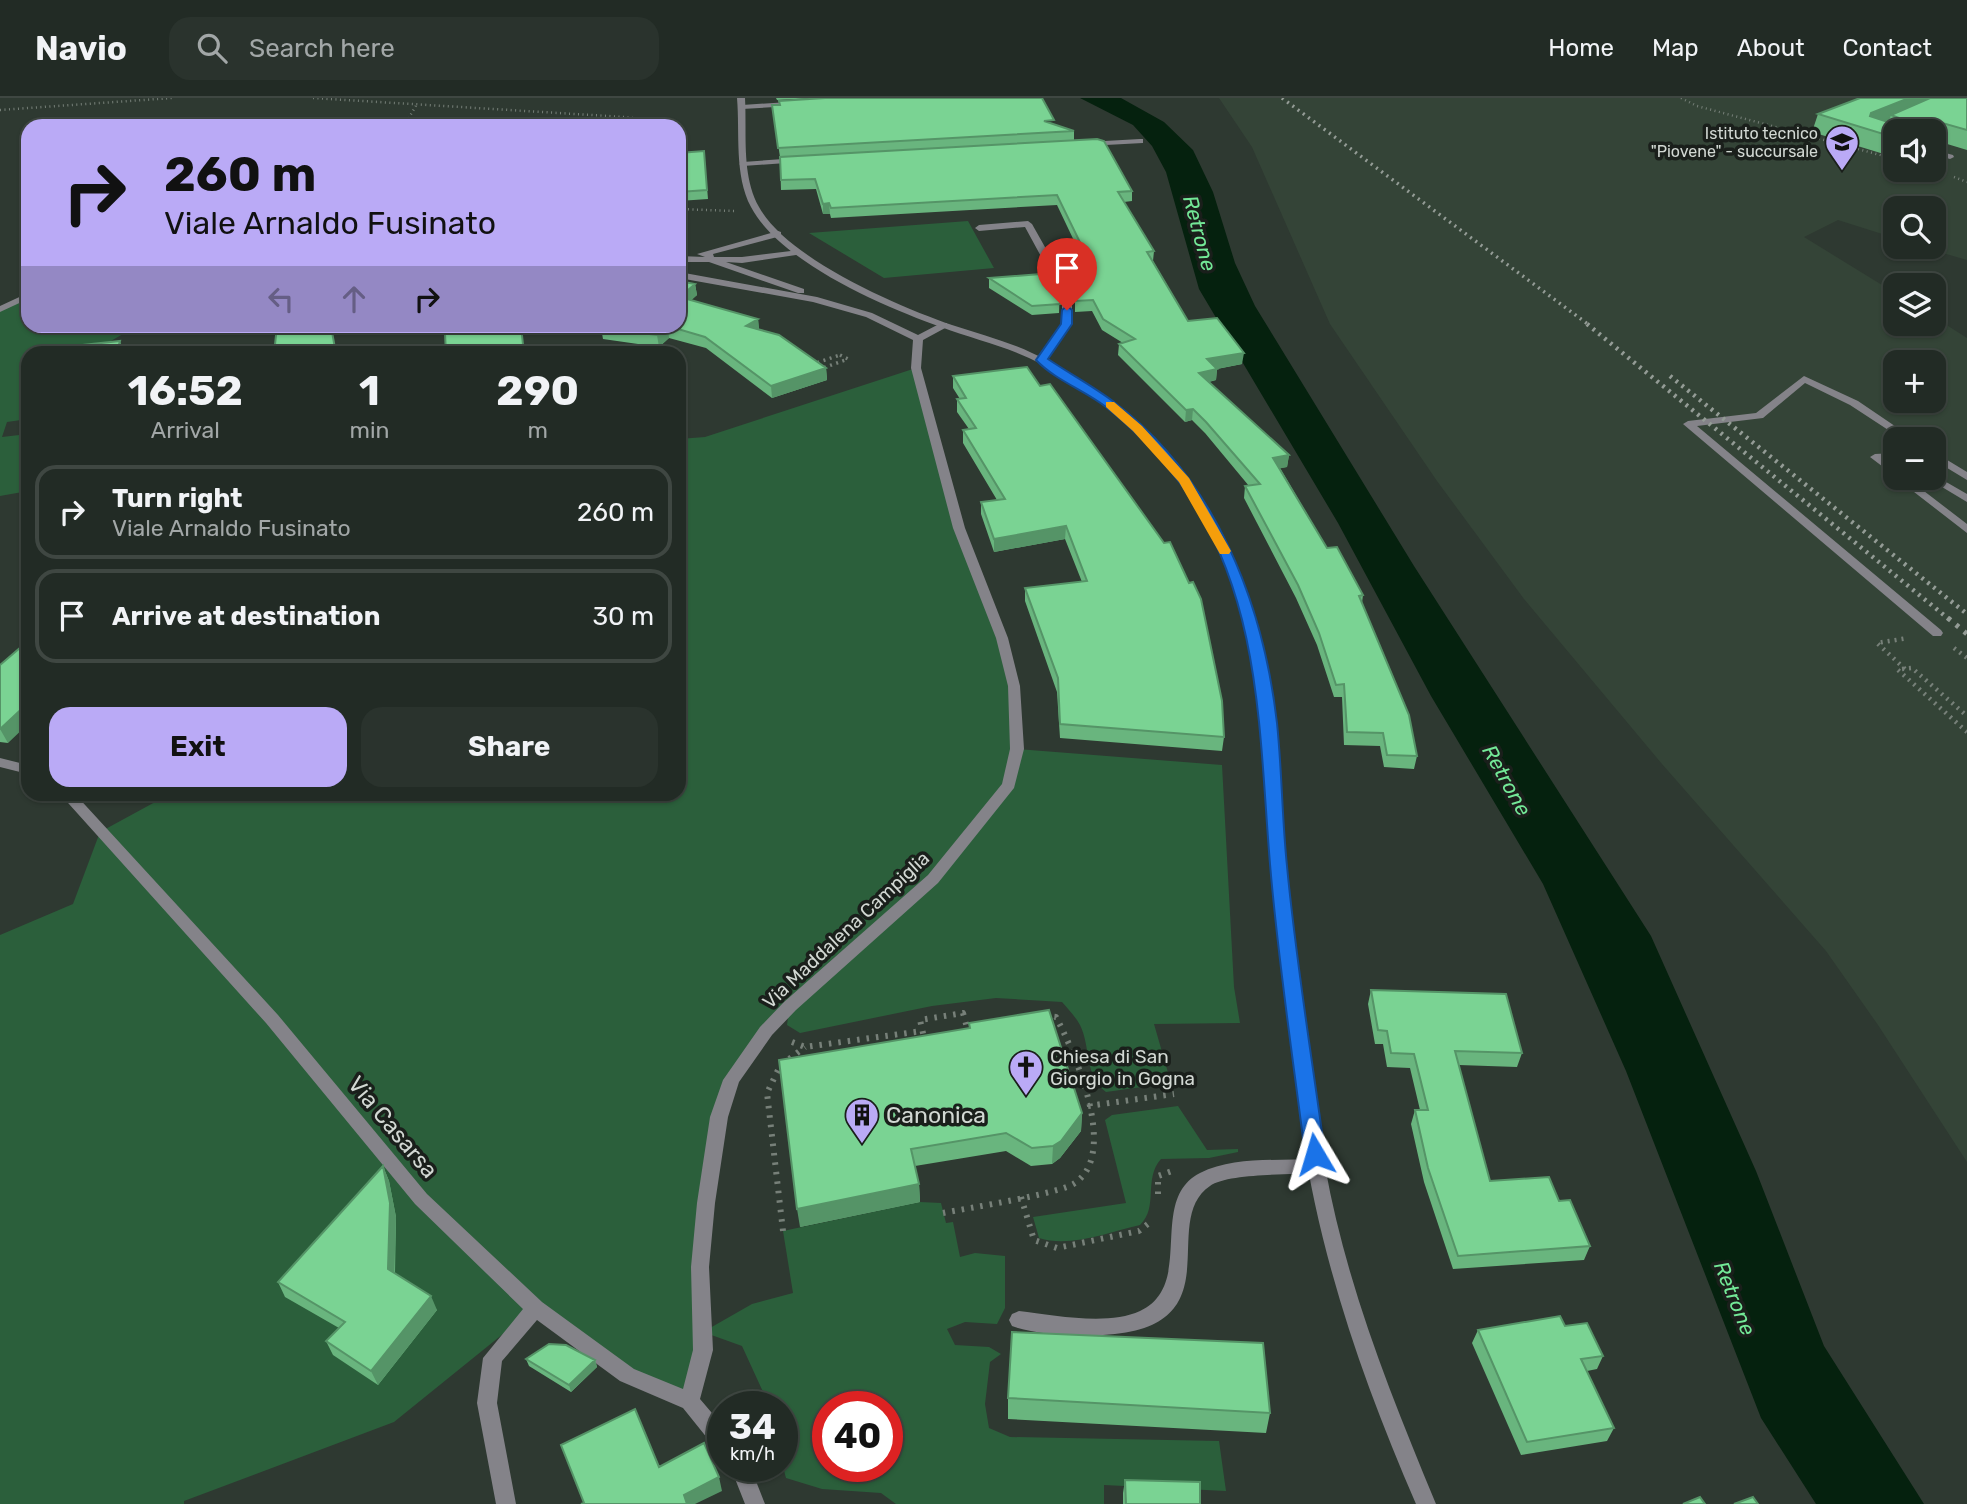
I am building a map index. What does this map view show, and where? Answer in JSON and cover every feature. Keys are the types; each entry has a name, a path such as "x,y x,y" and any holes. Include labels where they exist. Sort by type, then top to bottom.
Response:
{"street":[{"path":"793,104 741,103 743,164 748,191 757,212 778,234 796,252 848,281 944,325 995,341 1041,360 1110,404 1138,428 1185,481 1213,528 1244,603 1260,663 1269,723 1278,866 1316,1166 1333,1242 1370,1365 1396,1437 1426,1504"},
{"path":"1073,144 1140,141"},
{"path":"1946,156 1950,157"},
{"path":"743,164 813,159"},
{"path":"979,228 1028,224 1068,295 1067,324 1041,360"},
{"path":"686,258 710,256 778,234"},
{"path":"710,256 743,260 796,252"},
{"path":"710,256 792,286 814,299"},
{"path":"686,276 814,299 869,315 918,339 944,325"},
{"path":"0,298 21,296"},
{"path":"0,309 21,298"},
{"name":"Via Maddalena Campiglia","path":"690,1401 703,1350 700,1268 706,1203 719,1117 731,1080 766,1031 933,879 1009,785 1017,749 1014,687 1002,638 959,527 916,368 918,339"},
{"path":"1891,427 1854,403 1804,379 1759,416 1688,424 1937,633"},
{"path":"1883,457 1875,457 1883,463"},
{"path":"1946,463 1967,477"},
{"path":"1946,486 1967,499"},
{"path":"1916,490 1967,530"},
{"path":"0,762 21,768"},
{"name":"Via Casarsa","path":"72,801 272,1019 421,1199 535,1308 627,1375 690,1401 707,1423"},
{"path":"1019,1320 1096,1327 1147,1317 1164,1305 1176,1284 1182,1244 1182,1208 1188,1192 1206,1179 1316,1166"},
{"path":"506,1504 487,1403 493,1357 535,1308"},
{"path":"746,1482 755,1504"}],"path":[{"path":"0,110 172,98"},
{"path":"313,98 642,119"},
{"path":"1681,98 1697,106 1798,130 1883,155"},
{"path":"408,119 417,104"},
{"path":"686,209 757,212"},
{"path":"840,355 848,359 823,368 816,363 840,355"},
{"path":"1967,716 1912,667 1898,670 1967,732"},
{"path":"963,1013 966,1024 969,1035 925,1042 920,1020 963,1013"},
{"path":"943,1213 1072,1185 1084,1176 1091,1163 1094,1146 1093,1124 1063,1028 1056,1017 1041,1015"},
{"path":"966,1024 978,1022"},
{"path":"766,1031 805,1047"},
{"path":"783,1231 767,1093 770,1077 783,1061 805,1047 922,1031"},
{"path":"1088,1106 1174,1094"},
{"path":"1158,1204 1158,1176 1181,1168"},
{"path":"1021,1197 1034,1240 1057,1248 1139,1231 1153,1221 1155,1212"}],"shaded area":[{"path":"1219,98 1967,98 1967,260 1946,254 1946,196 1883,196 1883,234 1838,220 1804,237 1883,286 1883,336 1946,336 1946,325 1967,338 1967,1162 1878,1025 1826,951 1662,764 1524,599 1437,481 1330,324 1252,147"}],"green space":[{"path":"968,221 994,268 884,278 809,233"},
{"path":"21,301 21,333 125,333 102,346 21,346 21,420 7,422 2,437 21,435 21,492 0,496 0,309"},
{"path":"916,368 953,501 1002,638 1017,749 1222,765 1234,987 1240,1023 1154,1024 1171,1083 1106,1092 1094,1078 1080,1025 1062,1002 996,998 932,1006 800,1033 787,1025 789,1010 766,1031 719,1117 703,1332 690,1401 627,1375 535,1308 394,1422 184,1501 184,1504 0,1504 0,935 73,904 100,832 157,801 686,801 686,438 705,437"},
{"path":"1178,1106 1207,1150 1238,1149 1238,1152 1209,1158 1161,1159 1153,1175 1149,1210 1140,1225 1076,1240 1051,1241 1039,1238 1033,1217 1126,1203 1105,1120 1112,1115"},
{"path":"920,1202 941,1203 946,1223 953,1222 960,1257 975,1253 1005,1256 1005,1308 997,1324 965,1322 947,1329 955,1345 989,1347 1001,1354 990,1362 985,1404 989,1428 1010,1437 1219,1441 1226,1491 1104,1485 1104,1504 896,1504 881,1493 822,1489 798,1482 798,1391 763,1391 742,1346 703,1332 752,1304 793,1293 783,1231"}],"water":[{"name":"Retrone","path":"1080,98 1121,98 1164,122 1193,150 1213,192 1235,263 1255,306 1414,566 1651,936 1756,1171 1824,1346 1924,1504 1816,1504 1761,1418 1626,1071 1543,884 1431,696 1338,523 1199,289 1166,172 1152,146 1133,125"}],"building":[{"path":"825,98 1042,98 1054,120 1044,121 1074,131 778,148 772,105 780,105 779,101"},
{"path":"1860,98 1909,98 1871,113 1870,116 1883,120 1883,134 1818,114"},
{"path":"1930,98 1967,98 1967,130 1946,124 1946,119 1901,119 1891,115"},
{"path":"1097,139 1104,141 1132,191 1118,192 1154,251 1147,252 1188,321 1217,318 1244,353 1207,359 1217,369 1199,373 1289,455 1273,458 1327,548 1337,547 1363,595 1359,596 1409,715 1417,756 1387,755 1383,733 1347,732 1344,684 1336,685 1319,633 1298,585 1245,486 1260,484 1193,409 1186,410 1119,344 1135,339 1103,319 1093,300 1075,301 1075,284 1068,271 1092,267 1057,195 831,208 829,203 823,204 815,179 781,180 780,157"},
{"path":"704,151 707,190 686,192 686,152"},
{"path":"1053,273 1060,286 1060,304 1032,306 989,278"},
{"path":"686,282 695,284 686,292"},
{"path":"686,299 758,319 746,326 779,335 826,368 771,386 705,337 686,331"},
{"path":"276,333 332,333 335,346 275,346"},
{"path":"445,333 522,333 523,346 446,346"},
{"path":"120,341 118,346 74,346"},
{"path":"1027,367 1040,386 1050,384 1164,543 1170,542 1189,583 1193,582 1201,599 1222,701 1224,737 1060,724 1058,678 1025,588 1087,581 1066,526 994,539 981,502 1005,499 963,430 976,428 957,399 966,398 953,376"},
{"path":"21,647 21,710 0,729 0,665"},
{"path":"1371,990 1506,994 1522,1053 1455,1051 1490,1181 1549,1177 1559,1201 1570,1200 1590,1246 1458,1256 1428,1168 1415,1110 1428,1110 1414,1054 1391,1053 1387,1031 1378,1030"},
{"path":"1049,1010 1082,1113 1061,1141 1053,1146 1032,1148 1006,1133 911,1149 919,1184 797,1209 779,1060 970,1028 969,1023"},
{"path":"383,1166 390,1203 388,1269 431,1296 371,1371 326,1341 345,1322 278,1282"},
{"path":"1560,1316 1565,1326 1587,1323 1603,1356 1581,1359 1614,1428 1527,1442 1478,1330"},
{"path":"1012,1332 1263,1343 1270,1413 1008,1398"},
{"path":"549,1344 566,1345 595,1360 569,1385 526,1359"},
{"path":"635,1409 659,1467 704,1443 707,1450 707,1482 709,1482 684,1495 687,1504 581,1504 584,1503 561,1445"},
{"path":"1125,1480 1200,1482 1200,1504 1126,1504"},
{"path":"1700,1497 1705,1504 1683,1504"},
{"path":"1753,1497 1758,1504 1734,1504"}],"railway":[{"path":"1282,98 1589,325"},
{"path":"1587,324 1950,620"},
{"path":"1670,376 1967,614"},
{"path":"1948,618 1967,634"}],"slow traffic":[{"path":"1110,404 1138,428 1185,481 1208,517 1224,551"}],"place":[{"name":"Istituto tecnico \"Piovene\" - succursale","path":"1842,172"},
{"name":"Chiesa di San Giorgio in Gogna","path":"1026,1097"},
{"name":"Canonica","path":"862,1145"}],"route":[{"path":"1067,310 1067,324 1041,360 1110,404 1138,428 1185,481 1208,517 1229,561 1244,603 1260,663 1269,723 1278,866 1315,1154"}]}
